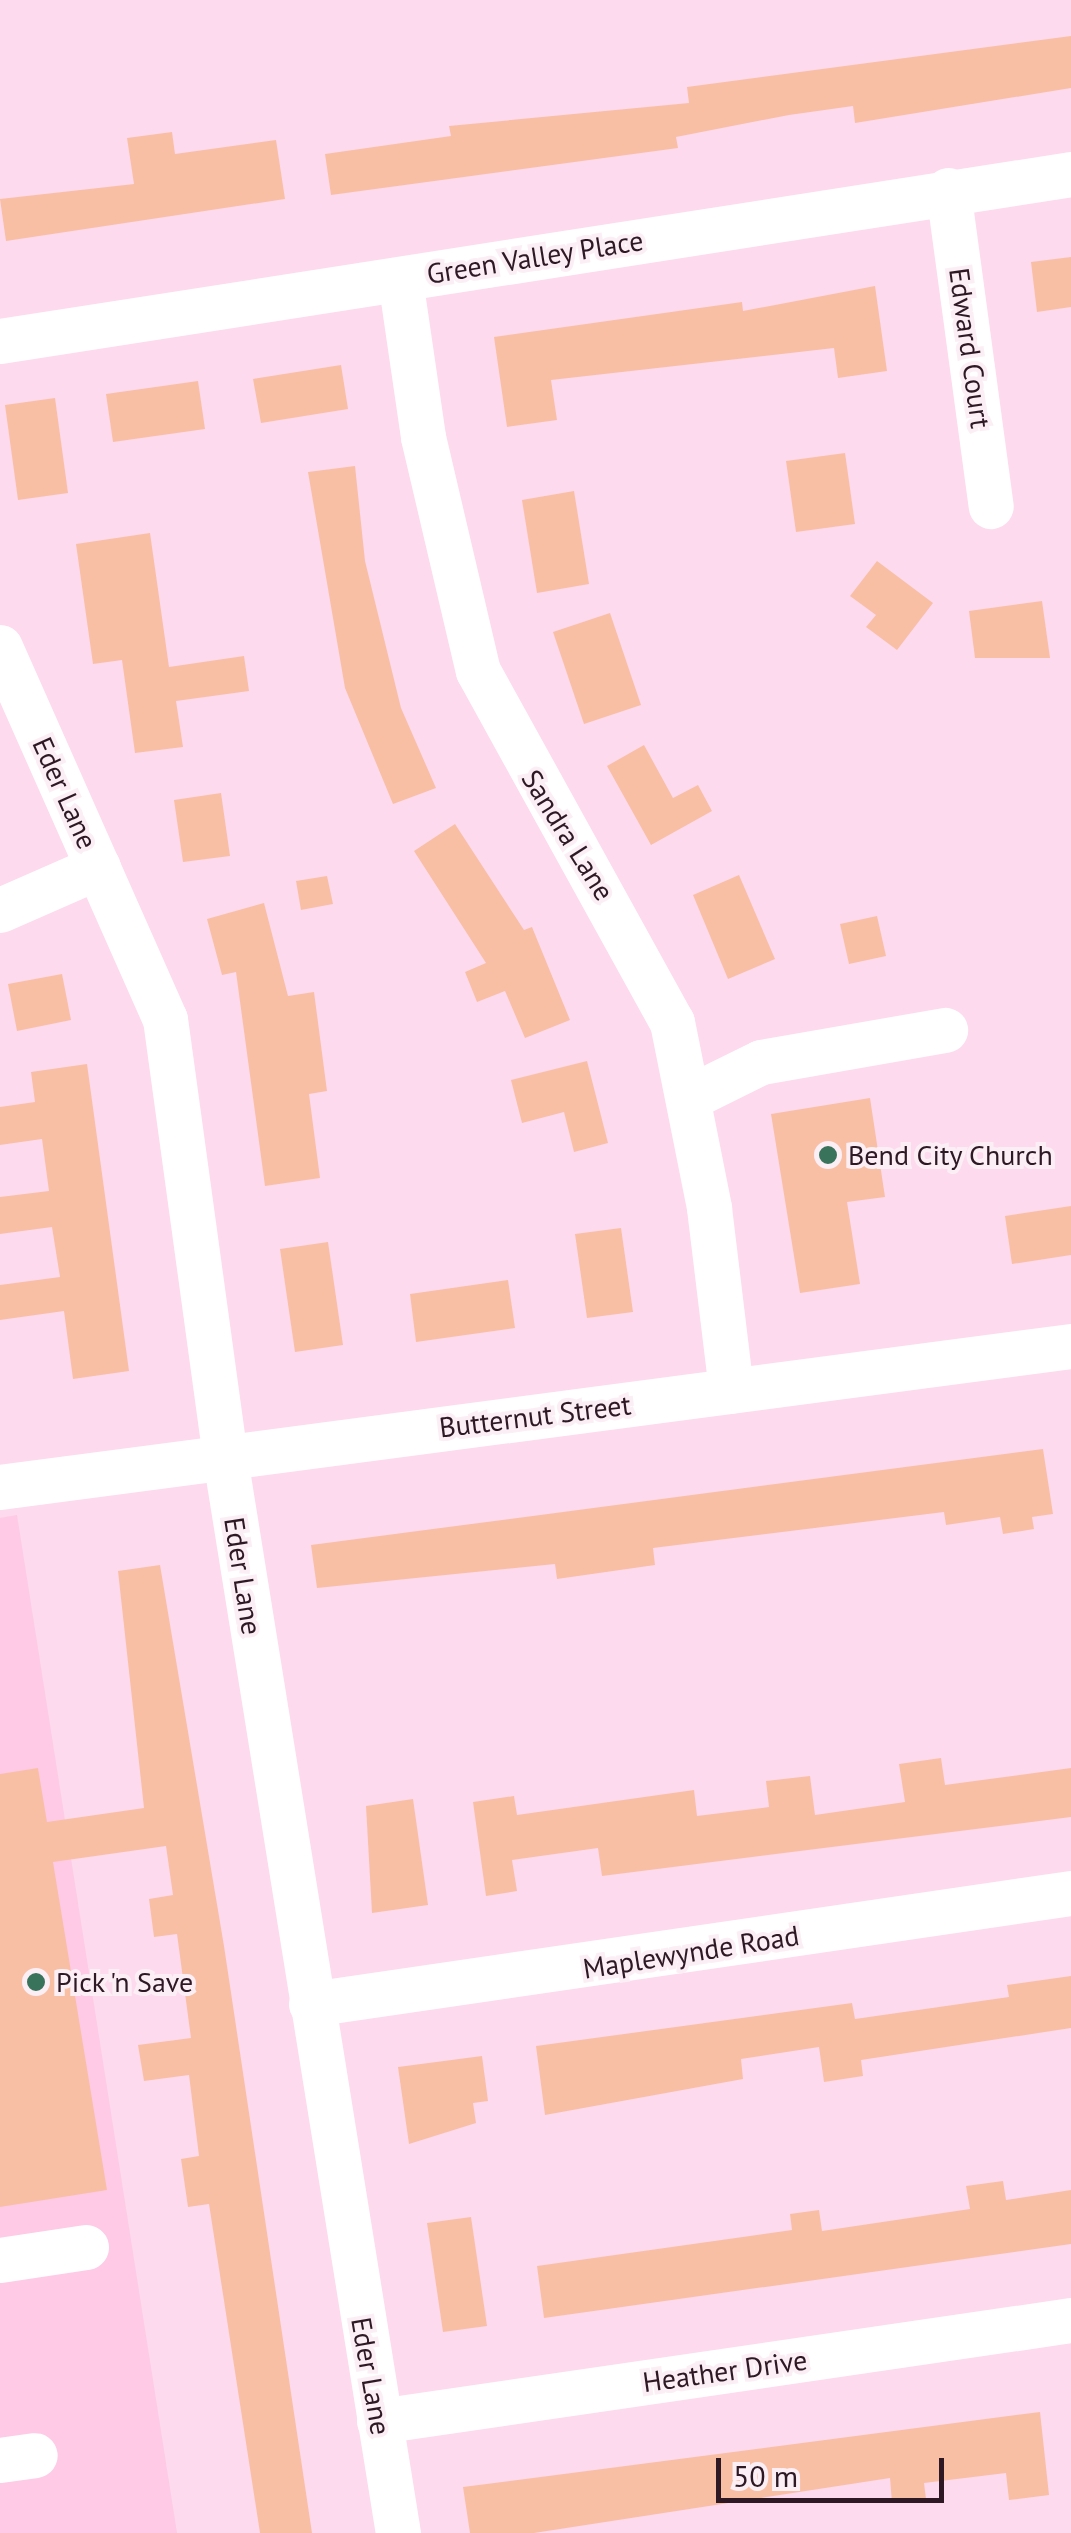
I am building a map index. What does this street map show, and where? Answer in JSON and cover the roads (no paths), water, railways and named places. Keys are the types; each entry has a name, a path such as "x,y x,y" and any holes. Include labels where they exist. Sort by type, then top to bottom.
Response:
{"street":[{"name":"Green Valley Place","path":"0,341 948,190 1071,174"},
{"name":"Edward Court","path":"948,190 991,506"},
{"name":"Sandra Lane","path":"400,279 423,437 478,671 672,1022 688,1098 730,1391"},
{"name":"Eder Lane","path":"0,648 165,1019 224,1458 398,2533"},
{"path":"0,910 98,868"},
{"path":"688,1098 761,1062 945,1030"},
{"name":"Butternut Street","path":"0,1486 1071,1346"},
{"name":"Maplewynde Road","path":"311,2004 1071,1893"},
{"path":"0,2260 86,2247"},
{"name":"Heather Drive","path":"379,2420 1071,2320"}],"place":[{"name":"Bend City Church","path":"828,1155"},
{"name":"Pick 'n Save","path":"36,1982"}]}
